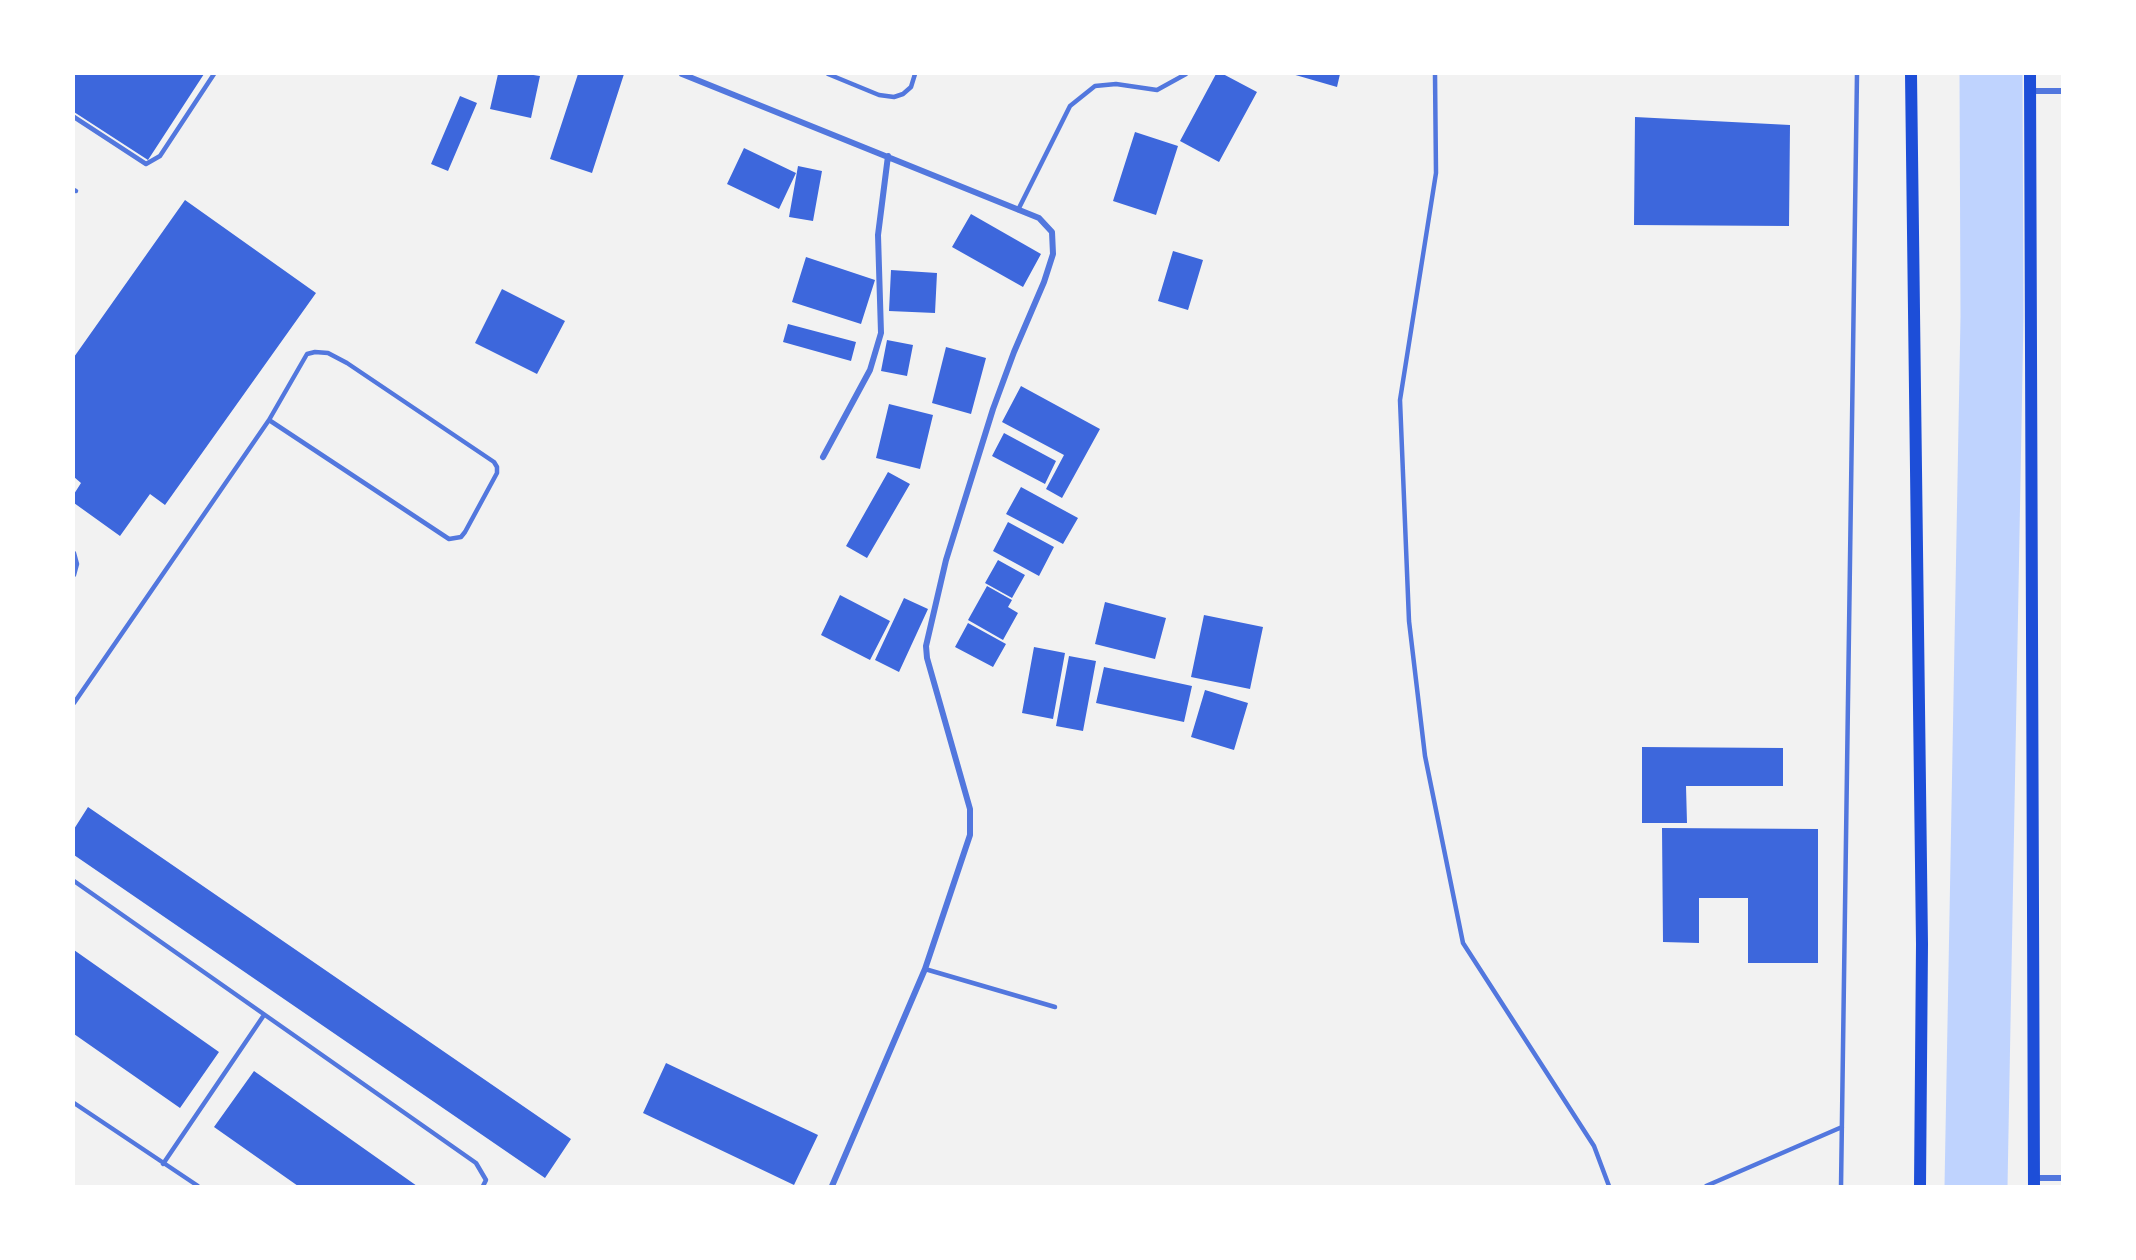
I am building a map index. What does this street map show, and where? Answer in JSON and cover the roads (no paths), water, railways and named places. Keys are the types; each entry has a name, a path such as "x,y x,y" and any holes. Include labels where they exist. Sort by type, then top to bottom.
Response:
{"main road":[{"path":"1911,74 1922,944 1920,1186"},
{"path":"2030,74 2034,1182"}],"street":[{"path":"682,74 1040,218 1053,232 1053,254 1044,282 993,409 945,560 926,646 927,658 970,809 970,835 925,969 832,1186"},
{"path":"2030,91 2062,91"},
{"path":"823,457 870,370 881,333 878,235 888,156"},
{"path":"2034,1182 2062,1178"}],"lane":[{"path":"74,117 146,164 160,156 213,74"},
{"path":"828,74 879,96 894,97 903,94 911,87 915,74"},
{"path":"1018,210 1070,106 1095,86 1116,84 1157,90 1186,74"},
{"path":"1435,74 1436,173 1400,400 1409,621 1425,756 1463,943 1594,1146 1609,1186"},
{"path":"1841,1186 1857,74"},
{"path":"74,703 269,420 306,354 328,353 347,363 494,462 497,473 465,532 461,537 449,539 269,420"},
{"path":"74,553 77,564 74,575"},
{"path":"74,882 476,1163 486,1180 483,1186"},
{"path":"925,969 1055,1007"},
{"path":"163,1164 264,1015"},
{"path":"74,1103 198,1186"},
{"path":"1706,1186 1842,1127"}],"waterway":[{"path":"1976,1186 1992,317 1991,74"}]}
